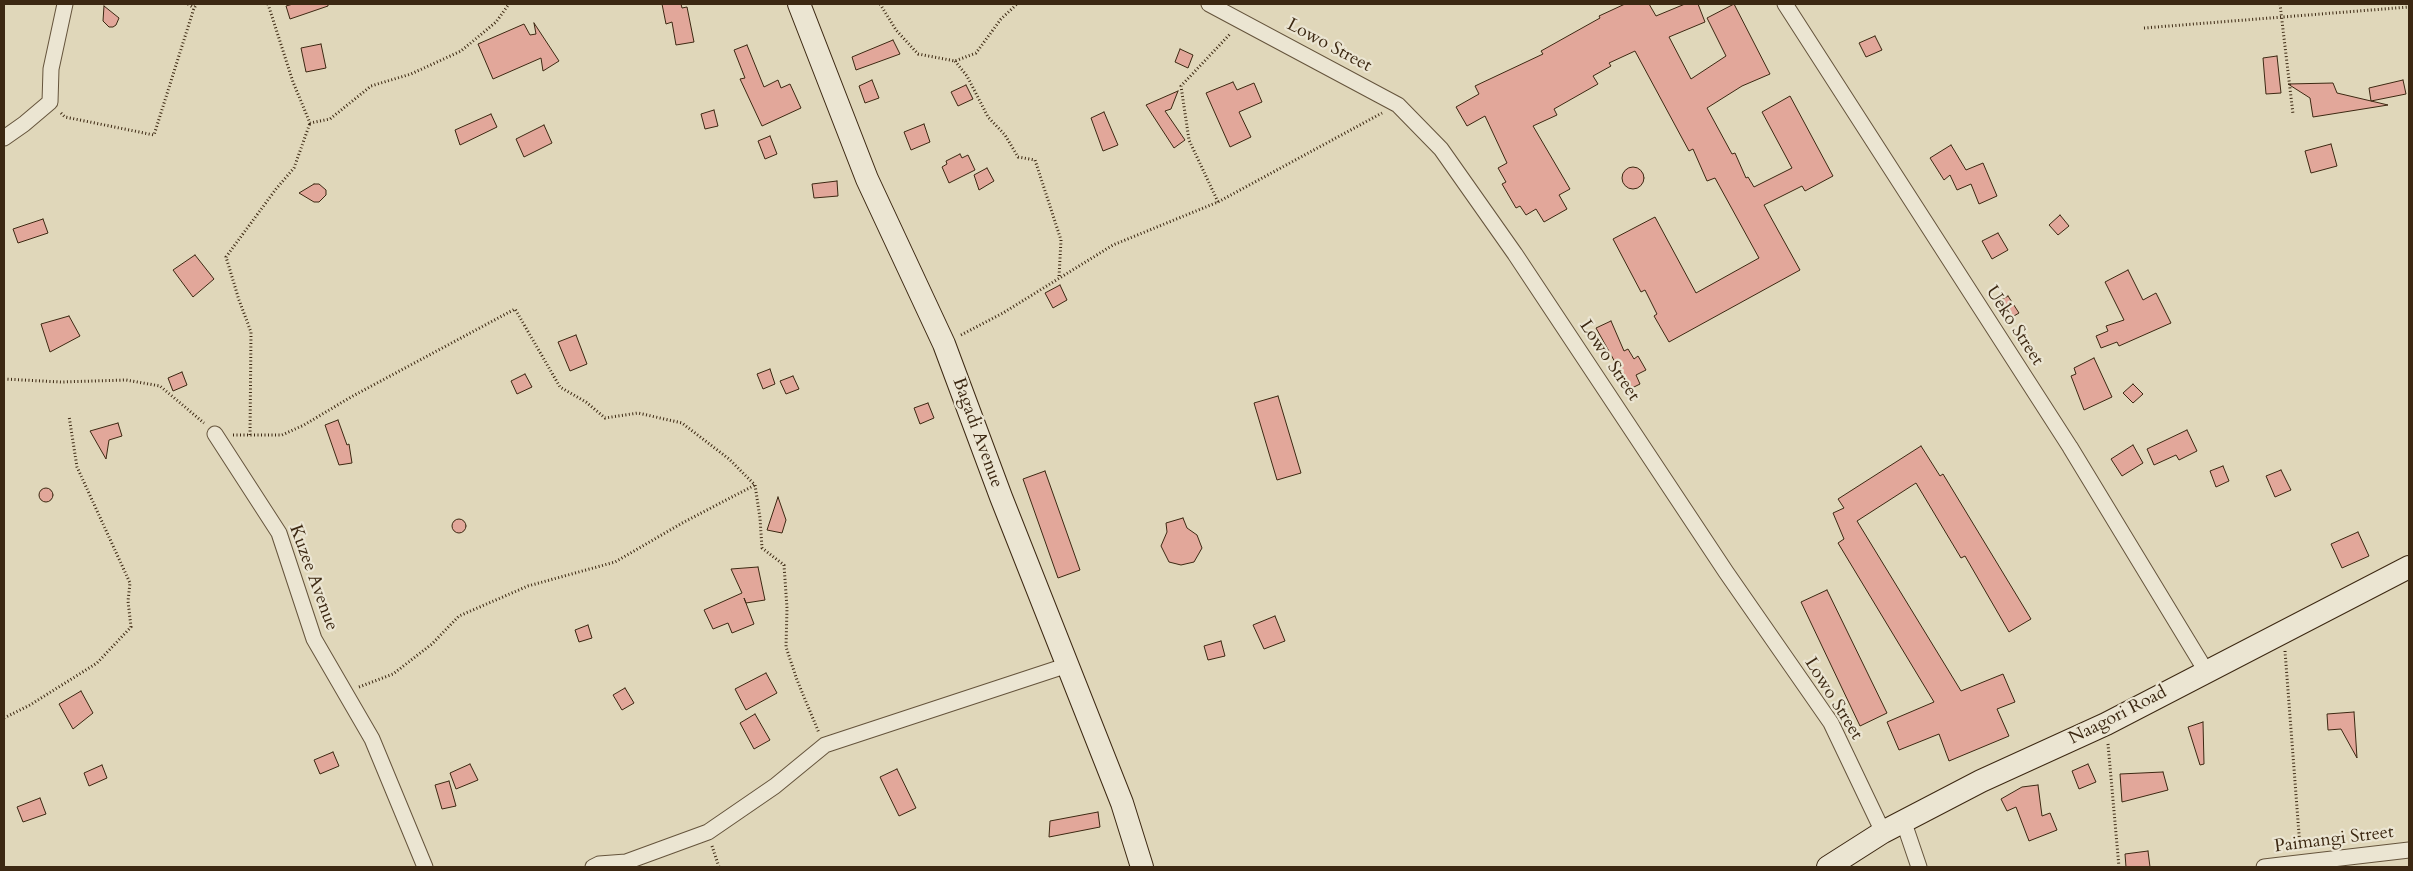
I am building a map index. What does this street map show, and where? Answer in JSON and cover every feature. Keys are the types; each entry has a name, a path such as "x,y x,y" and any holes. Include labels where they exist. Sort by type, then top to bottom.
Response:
{"street":[{"path":"4,138 50,102 50,69 65,4"},
{"name":"Bagadi Avenue","path":"799,4 866,179 944,344 1001,497 1122,803 1142,867"},
{"name":"Lowo Street","path":"1209,4 1398,105 1441,150 1515,254 1726,572 1831,724 1883,832"},
{"name":"Ueko Street","path":"1785,4 2070,447 2206,672"},
{"name":"Kuzee Avenue","path":"215,434 279,533 314,639 372,739 425,867"},
{"name":"Naagori Road","path":"1828,867 1883,832 1904,823 1981,781 2106,724 2284,633 2409,566"},
{"path":"593,867 599,864 626,862 708,832 775,786 825,746 1068,665"},
{"path":"1904,823 1919,867"},
{"name":"Paimangi Street","path":"2264,867 2409,850"}],"path":[{"path":"188,4 194,8"},
{"path":"50,102 65,116 154,136 194,8 197,4"},
{"path":"250,434 251,332 226,257 276,188 294,168 310,123 293,82 268,4"},
{"path":"310,123 330,120 371,86 411,74 460,51 496,22 508,4"},
{"path":"880,4 896,30 918,54 955,61 976,53 1001,19 1018,4"},
{"path":"2280,4 2293,114"},
{"path":"2144,28 2409,7"},
{"path":"1218,202 1188,140 1181,86 1242,21"},
{"path":"955,61 967,76 988,117 1005,135 1018,157 1035,160 1061,240 1059,277"},
{"path":"944,344 1003,313 1114,244 1218,202 1398,105"},
{"path":"4,379 61,382 126,380 160,386 215,434 282,435 304,425 351,397 515,309 560,387 586,402 605,418 638,413 682,423 729,459 755,485 762,548 784,565 787,608 786,647 825,746"},
{"path":"4,718 30,705 97,662 131,627 128,601 130,583 77,467 69,416"},
{"path":"344,692 393,674 432,644 459,616 528,586 615,562 684,522 755,485"},
{"path":"2284,633 2302,862"},
{"path":"2106,724 2120,867"},
{"path":"708,832 719,867"}],"building":[{"path":"293,4 328,4 328,6 290,19 286,6"},
{"path":"662,4 681,4 682,8 687,7 694,42 676,45 672,22 666,24"},
{"path":"1625,4 1649,4 1656,16 1685,4 1698,4 1705,22 1669,37 1691,79 1726,56 1707,18 1734,4 1770,74 1742,86 1707,108 1732,154 1735,153 1746,178 1748,177 1754,187 1792,168 1762,112 1790,96 1833,176 1805,191 1802,186 1764,205 1800,270 1669,342 1654,316 1657,314 1645,290 1641,292 1613,239 1655,217 1696,293 1759,258 1715,178 1707,181 1693,149 1689,151 1635,51 1609,63 1611,66 1593,76 1598,84 1554,109 1557,115 1533,126 1570,189 1559,195 1567,209 1544,222 1536,209 1526,215 1520,206 1516,208 1502,184 1506,182 1498,168 1507,163 1485,116 1467,126 1456,107 1479,94 1475,86 1543,54 1541,51 1600,18 1599,16"},
{"path":"104,6 119,18 113,27 109,27 103,21"},
{"path":"534,23 559,61 543,71 541,58 493,79 478,44 524,24 530,35 536,34"},
{"path":"1875,36 1882,50 1866,57 1859,43"},
{"path":"893,40 900,54 856,70 852,57"},
{"path":"321,44 326,68 306,72 301,48"},
{"path":"747,45 764,87 778,80 781,88 790,84 801,108 762,126 740,79 745,78 734,50"},
{"path":"1180,49 1193,55 1188,68 1175,62"},
{"path":"2277,56 2281,93 2266,94 2263,58"},
{"path":"872,80 879,98 865,103 859,86"},
{"path":"2403,80 2406,94 2371,101 2369,88"},
{"path":"1233,82 1237,90 1254,83 1262,102 1239,112 1251,137 1230,147 1206,93"},
{"path":"2333,83 2337,93 2388,105 2313,117 2310,98 2288,84"},
{"path":"966,85 973,99 958,106 951,92"},
{"path":"1178,91 1171,109 1165,111 1185,140 1174,148 1146,105"},
{"path":"714,110 718,126 705,129 701,114"},
{"path":"1104,112 1118,145 1103,151 1091,118"},
{"path":"491,114 497,127 460,145 455,130"},
{"path":"924,124 930,142 911,150 904,132"},
{"path":"544,125 552,143 524,157 516,139"},
{"path":"770,136 777,154 765,159 758,141"},
{"path":"2331,144 2337,166 2311,173 2305,151"},
{"path":"1951,145 1966,170 1983,163 1997,196 1979,204 1971,184 1957,190 1950,175 1944,180 1930,158"},
{"path":"960,154 962,158 968,155 975,170 949,183 942,167 947,164 946,161"},
{"path":"1633,167 1641,170 1644,178 1641,186 1633,189 1625,186 1622,178 1625,170"},
{"path":"987,168 994,181 979,190 974,175"},
{"path":"837,181 838,196 814,198 812,184"},
{"path":"314,184 319,184 326,190 326,195 319,202 314,202 299,193"},
{"path":"2060,215 2069,226 2058,235 2049,225"},
{"path":"43,219 48,233 18,243 13,229"},
{"path":"1998,233 2008,250 1992,259 1982,241"},
{"path":"195,255 214,279 193,297 173,270"},
{"path":"2128,270 2143,300 2156,293 2171,323 2119,346 2117,342 2101,348 2096,336 2108,331 2106,326 2124,320 2105,282"},
{"path":"1060,285 1067,300 1053,308 1045,293"},
{"path":"2008,296 2019,313 2007,320 1996,303"},
{"path":"69,316 80,336 50,352 41,324"},
{"path":"1611,321 1624,351 1628,349 1634,359 1638,356 1646,370 1636,375 1640,384 1630,389 1596,328"},
{"path":"576,335 587,364 570,371 558,342"},
{"path":"2094,358 2112,397 2084,410 2071,376 2076,374 2074,368"},
{"path":"770,369 775,384 763,389 757,374"},
{"path":"182,372 187,385 173,391 168,378"},
{"path":"525,374 532,387 517,394 511,381"},
{"path":"793,376 799,389 786,394 780,381"},
{"path":"2133,384 2143,394 2133,403 2123,393"},
{"path":"1278,396 1301,473 1277,480 1254,403"},
{"path":"928,403 934,418 920,424 914,408"},
{"path":"338,420 347,445 349,444 352,463 339,465 325,425"},
{"path":"118,423 122,436 109,440 106,459 90,431"},
{"path":"2187,430 2197,451 2179,460 2176,455 2154,465 2147,449"},
{"path":"2133,445 2143,463 2122,476 2111,459"},
{"path":"1921,446 1940,476 1943,474 2031,619 2009,632 1965,556 1961,558 1916,483 1857,521 1961,691 2003,674 2015,702 1997,709 2009,736 1949,761 1939,734 1899,750 1887,722 1934,702 1838,543 1844,539 1833,513 1844,508 1838,499"},
{"path":"2223,466 2229,481 2216,487 2210,471"},
{"path":"2281,470 2291,490 2275,497 2266,476"},
{"path":"1045,471 1080,570 1058,578 1023,479"},
{"path":"46,488 51,490 53,495 51,500 46,502 41,500 39,495 41,490"},
{"path":"778,497 786,520 782,533 767,530"},
{"path":"1183,518 1187,528 1197,535 1202,548 1194,562 1181,565 1169,562 1161,546 1167,532 1166,523"},
{"path":"459,519 464,521 466,526 464,531 459,533 454,531 452,526 454,521"},
{"path":"2358,532 2369,556 2342,568 2331,544"},
{"path":"758,567 765,600 746,603 744,598 754,624 732,633 728,623 713,629 704,610 742,593 731,569"},
{"path":"1827,590 1887,713 1860,726 1801,602"},
{"path":"1275,616 1285,641 1264,649 1253,625"},
{"path":"588,625 592,638 579,642 575,630"},
{"path":"1221,641 1225,656 1208,660 1204,646"},
{"path":"766,673 777,693 746,710 735,689"},
{"path":"625,688 634,703 622,710 613,695"},
{"path":"81,691 93,713 73,729 59,704"},
{"path":"2354,712 2357,758 2341,729 2328,730 2327,714"},
{"path":"755,714 770,740 754,749 740,723"},
{"path":"2203,722 2204,764 2200,765 2188,727"},
{"path":"333,752 339,766 320,774 314,760"},
{"path":"470,764 478,780 456,789 450,773"},
{"path":"2088,764 2096,782 2079,789 2072,771"},
{"path":"102,765 107,778 89,786 84,773"},
{"path":"897,769 916,808 899,816 880,777"},
{"path":"2163,772 2168,790 2122,802 2120,774"},
{"path":"449,781 456,806 442,809 435,785"},
{"path":"2038,785 2042,816 2050,813 2057,830 2029,841 2016,807 2007,811 2001,799 2022,787"},
{"path":"40,798 46,814 23,822 17,807"},
{"path":"1098,812 1100,827 1049,837 1050,821"},
{"path":"2148,851 2150,867 2126,867 2125,854"}]}
